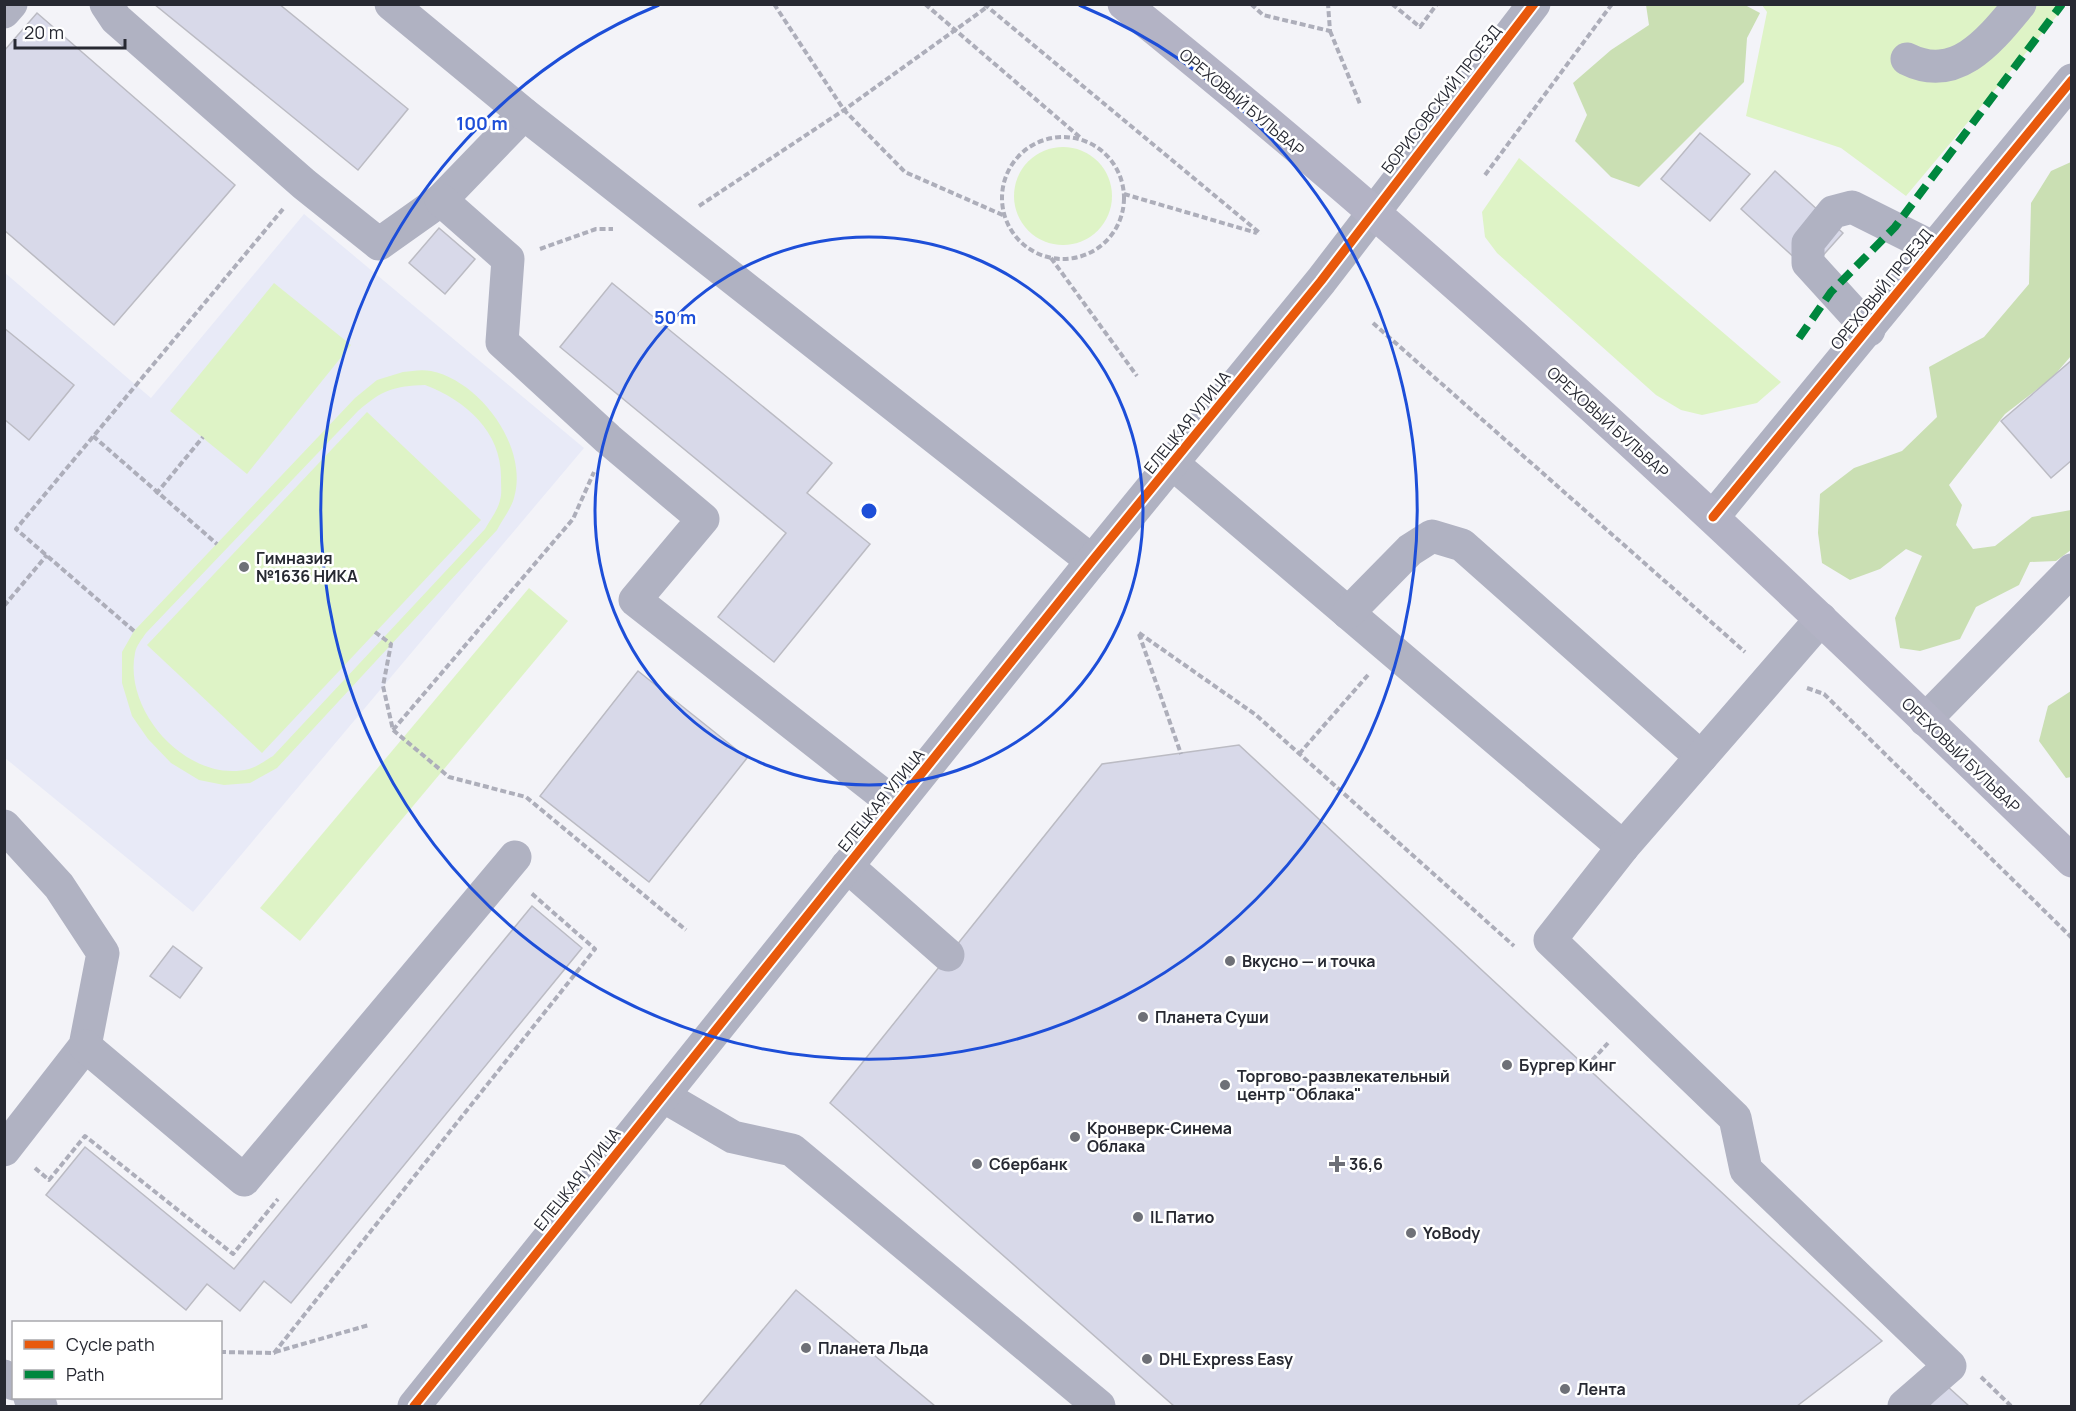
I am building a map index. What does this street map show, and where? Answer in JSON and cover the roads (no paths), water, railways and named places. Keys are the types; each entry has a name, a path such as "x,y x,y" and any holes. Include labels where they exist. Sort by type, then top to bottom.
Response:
{"main road":[{"name":"ОРЕХОВЫЙ БУЛЬВАР","path":"1124,4 1372,212 1713,517 2072,861"}],"street":[{"path":"4,12 11,4"},
{"path":"82,4 111,12 304,183 379,244 441,200 524,114"},
{"path":"391,4 524,114 1092,561"},
{"name":"БОРИСОВСКИЙ ПРОЕЗД","path":"1372,212 1534,4"},
{"path":"1907,59 1922,67 1951,65 1987,44 2020,4"},
{"name":"ОРЕХОВЫЙ ПРОЕЗД","path":"1713,517 1831,372 1869,330 2072,80"},
{"path":"441,200 508,259 502,342 608,439 703,519 635,600 896,805"},
{"path":"1869,330 1808,263 1808,243 1833,212 1852,207 1934,248"},
{"name":"ЕЛЕЦКАЯ УЛИЦА","path":"414,1407 1092,561 1321,281 1372,212"},
{"path":"1172,463 1623,847"},
{"path":"1348,614 1410,550 1432,536 1462,544 1701,757"},
{"path":"1925,720 2046,593 2072,570"},
{"path":"1821,619 1623,847 1550,939 1735,1118 1746,1170 1950,1366 1905,1407"},
{"path":"4,826 59,886 103,953 85,1047 6,1148"},
{"path":"85,1047 244,1180 515,857"},
{"path":"847,866 948,955"},
{"path":"663,1096 733,1137 792,1150 1099,1407"}],"place":[{"name":"Гимназия №1636 НИКА","path":"244,567"},
{"name":"Вкусно — и точка","path":"1230,961"},
{"name":"Планета Суши","path":"1143,1017"},
{"name":"Бургер Кинг","path":"1507,1065"},
{"name":"Торгово-развлекательный центр \"Облака\"","path":"1225,1085"},
{"name":"Кронверк-Синема Облака","path":"1075,1137"},
{"name":"Сбербанк","path":"977,1164"},
{"name":"36,6","path":"1337,1164"},
{"name":"IL Патио","path":"1138,1217"},
{"name":"YoBody","path":"1411,1233"},
{"name":"Планета Льда","path":"806,1348"},
{"name":"DHL Express Easy","path":"1147,1359"},
{"name":"Лента","path":"1565,1389"}]}
